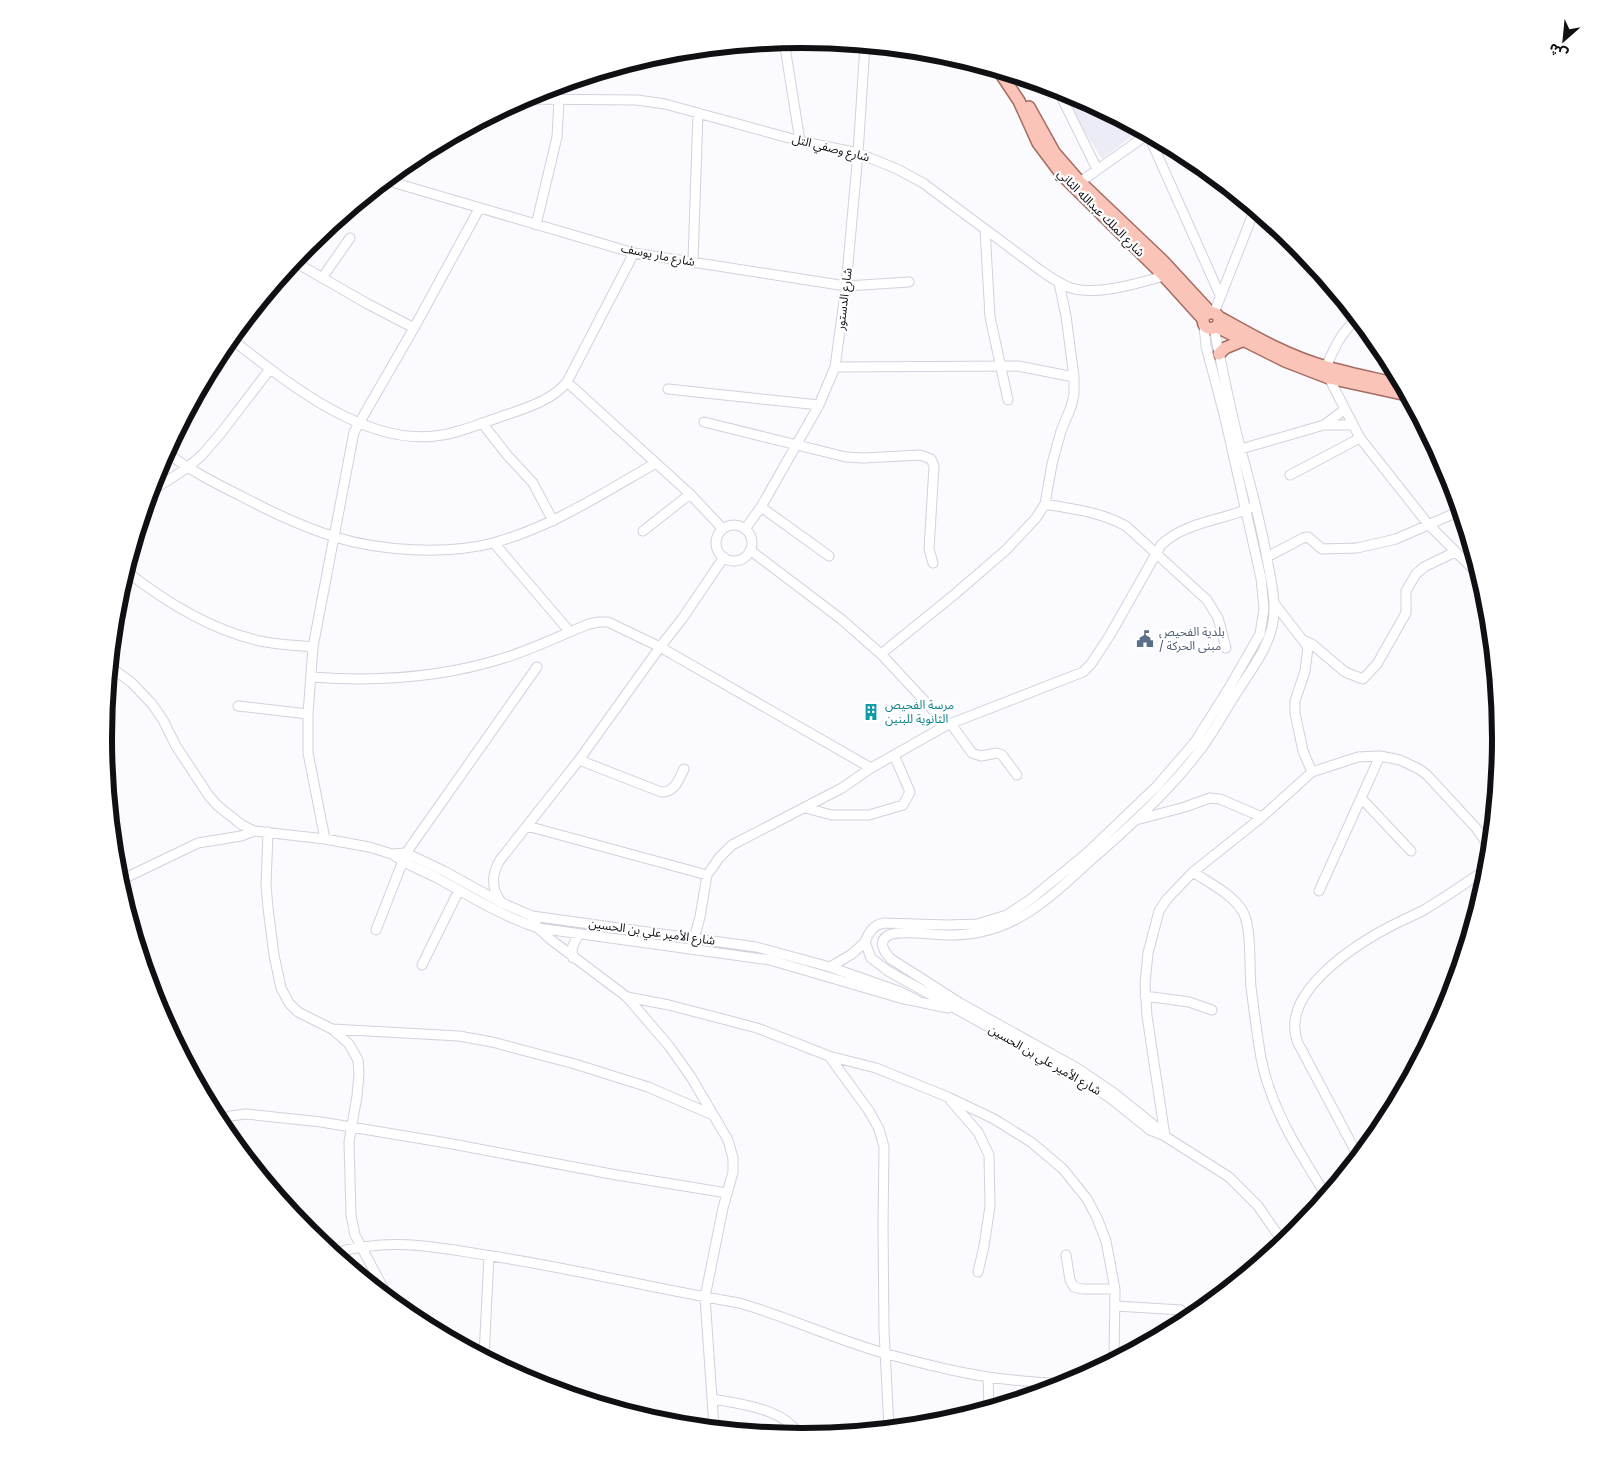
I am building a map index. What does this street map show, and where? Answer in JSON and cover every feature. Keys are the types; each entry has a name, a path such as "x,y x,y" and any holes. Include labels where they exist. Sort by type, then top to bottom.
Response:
{"main road":[{"name":"شارع الملك عبدالله الثاني","path":"1004,78 1019,101 1038,143 1062,175 1164,276 1212,320 1242,341 1286,361 1399,392"},
{"name":"شارع الملك عبدالله الثاني","path":"1015,81 1054,152 1080,182 1163,261 1212,320 1279,348 1328,373 1394,384"},
{"path":"1219,354 1233,344 1242,341"}],"street":[{"path":"785,48 800,141"},
{"name":"شارع الدستور","path":"745,529 761,507 819,405 835,366 846,286 865,51"},
{"name":"شارع وصفي التل","path":"539,99 637,100 665,104 800,141 858,153 897,169 923,183 1059,283 1079,290 1095,290 1139,283 1164,276"},
{"path":"1063,99 1096,169"},
{"path":"536,224 556,137 559,100"},
{"path":"693,262 698,113"},
{"path":"1080,182 1143,138"},
{"path":"1152,143 1220,296"},
{"name":"شارع مار يوسف","path":"393,182 634,253 846,286 909,282"},
{"path":"325,839 308,753 308,714 314,647 354,432 479,209"},
{"path":"956,1006 891,959 883,951 882,943 884,939 889,935 899,932 955,935 986,932 1003,926 1034,909 1058,890 1113,835 1195,742 1230,688 1260,634 1264,609 1261,578 1225,418 1206,346 1220,296 1252,215"},
{"path":"985,229 990,317 1008,400"},
{"path":"322,278 350,238"},
{"path":"236,343 270,369 324,405 358,424 415,437 447,434 546,399 562,388 567,382 634,253"},
{"path":"300,265 414,328"},
{"path":"881,654 956,594 1006,550 1036,518 1045,504 1056,448 1072,400 1074,377 1066,316 1059,283"},
{"path":"830,967 852,954 864,942 877,924 884,922 968,924 986,922 1007,914 1136,820 1198,753 1246,679 1268,638 1273,624 1274,603 1256,505 1241,449 1212,320"},
{"path":"1353,323 1343,334 1328,373 1344,410 1360,438 1428,524 1470,565"},
{"path":"835,366 939,367 1000,365 1018,366 1074,377"},
{"path":"160,485 187,468 202,455 270,369"},
{"path":"567,382 690,494 722,528"},
{"path":"668,389 819,405"},
{"path":"1324,425 1344,410"},
{"path":"704,422 796,446 846,456 863,458 920,455 931,459 934,466 929,549 933,563"},
{"path":"482,423 508,456 533,483 553,520"},
{"path":"1241,449 1324,425 1352,425"},
{"path":"1290,475 1360,438"},
{"path":"172,457 187,468 267,509 334,537 409,549 443,550 494,543 529,531 576,509 656,463"},
{"path":"643,531 690,494"},
{"path":"1045,504 1099,514 1114,519 1126,526 1213,608 1223,633 1226,648"},
{"path":"691,949 700,917 707,875 719,858 732,845 842,788 871,768 949,724 1083,672 1091,664 1110,635 1156,554 1166,541 1182,531 1256,505"},
{"path":"761,507 829,556"},
{"path":"1267,557 1308,537 1322,549 1357,548 1396,539 1454,513"},
{"path":"734,525 745,529 750,535 752,543 750,550 738,560 724,558 718,551 716,543 717,535 722,528 734,525"},
{"path":"494,543 570,632"},
{"path":"750,550 841,620 881,654 949,724 972,753 981,756 1002,754 1017,775"},
{"path":"1305,641 1312,644 1345,672 1362,679 1377,664 1406,613 1406,591 1416,574 1424,567 1455,552"},
{"path":"502,903 495,894 492,884 496,867 579,760 724,558"},
{"path":"132,576 158,596 221,628 257,641 314,647"},
{"path":"1274,603 1308,647 1307,663 1295,702 1295,713 1303,751 1312,772"},
{"path":"312,677 366,680 424,675 503,659 589,624 603,621 660,647 871,768"},
{"path":"376,930 406,853 537,667"},
{"name":"شارع الأمير علي بن الحسين","path":"115,671 130,682 152,704 197,780 213,801 236,821 254,831 325,839 392,854 406,853 444,871 502,903 532,916 756,947 830,967 901,992 918,1001"},
{"path":"238,706 308,714"},
{"path":"805,808 832,815 869,815 903,805 910,792 894,755"},
{"path":"1320,891 1380,756"},
{"path":"1164,1136 1145,996 1148,953 1159,911 1167,899 1193,872 1262,817 1312,772 1358,757 1380,756 1400,760 1427,774 1484,840"},
{"path":"579,760 660,792 668,792 673,789 684,769"},
{"path":"1136,820 1185,807 1210,798 1220,799 1262,817"},
{"path":"1362,799 1410,850"},
{"path":"527,826 707,875"},
{"path":"126,877 198,843 240,836 254,831"},
{"path":"268,832 268,900 274,955 281,988 289,1003 298,1012 332,1029 349,1044 358,1060 357,1096 349,1142 352,1227 381,1284"},
{"name":"شارع الأمير علي بن الحسين","path":"392,854 402,862 516,921 538,928 770,960 889,996 936,1006 956,1006 1073,1074 1110,1098 1150,1130 1164,1136 1229,1177 1258,1206 1279,1236"},
{"path":"1193,872 1228,896 1243,912 1248,926 1252,988 1261,1058 1266,1081 1289,1133 1323,1190"},
{"path":"1355,1150 1294,1034 1294,1025 1299,1007 1314,984 1339,959 1392,925 1440,901 1478,875"},
{"path":"422,965 459,890"},
{"path":"532,916 538,928 573,958 627,997 669,1046 691,1077 728,1140 733,1158 733,1172 705,1297 714,1422"},
{"path":"573,958 572,948 578,935"},
{"path":"864,942 871,958 888,971 956,1006"},
{"path":"1145,996 1189,1002 1212,1010"},
{"path":"627,997 669,1005 757,1028 829,1056 876,1068 948,1097 994,1120 1031,1142 1063,1169 1087,1199 1097,1218 1106,1241 1115,1289 1114,1352"},
{"path":"332,1029 459,1036 492,1042 575,1064 648,1088 713,1115"},
{"path":"829,1056 869,1111 879,1129 884,1147 885,1353 889,1422"},
{"path":"948,1097 978,1132 989,1155 990,1206 978,1272"},
{"path":"226,1118 230,1116 246,1114 351,1127 727,1193"},
{"path":"342,1251 360,1246 386,1244 448,1248 559,1268 739,1303 835,1337 937,1367 988,1377 1047,1382"},
{"path":"1066,1255 1070,1280 1074,1288 1115,1289"},
{"path":"484,1349 489,1256"},
{"path":"1116,1306 1181,1310"},
{"path":"988,1377 989,1402"},
{"path":"713,1399 773,1413 794,1428"}],"shaded area":[{"path":"1064,99 1135,134 1102,159"}],"place":[{"name":"بلدية الفحيص / مبنى الحركة","path":"1145,639"},
{"name":"مرسة الفحيص الثانوية للبنين","path":"871,712"}]}
